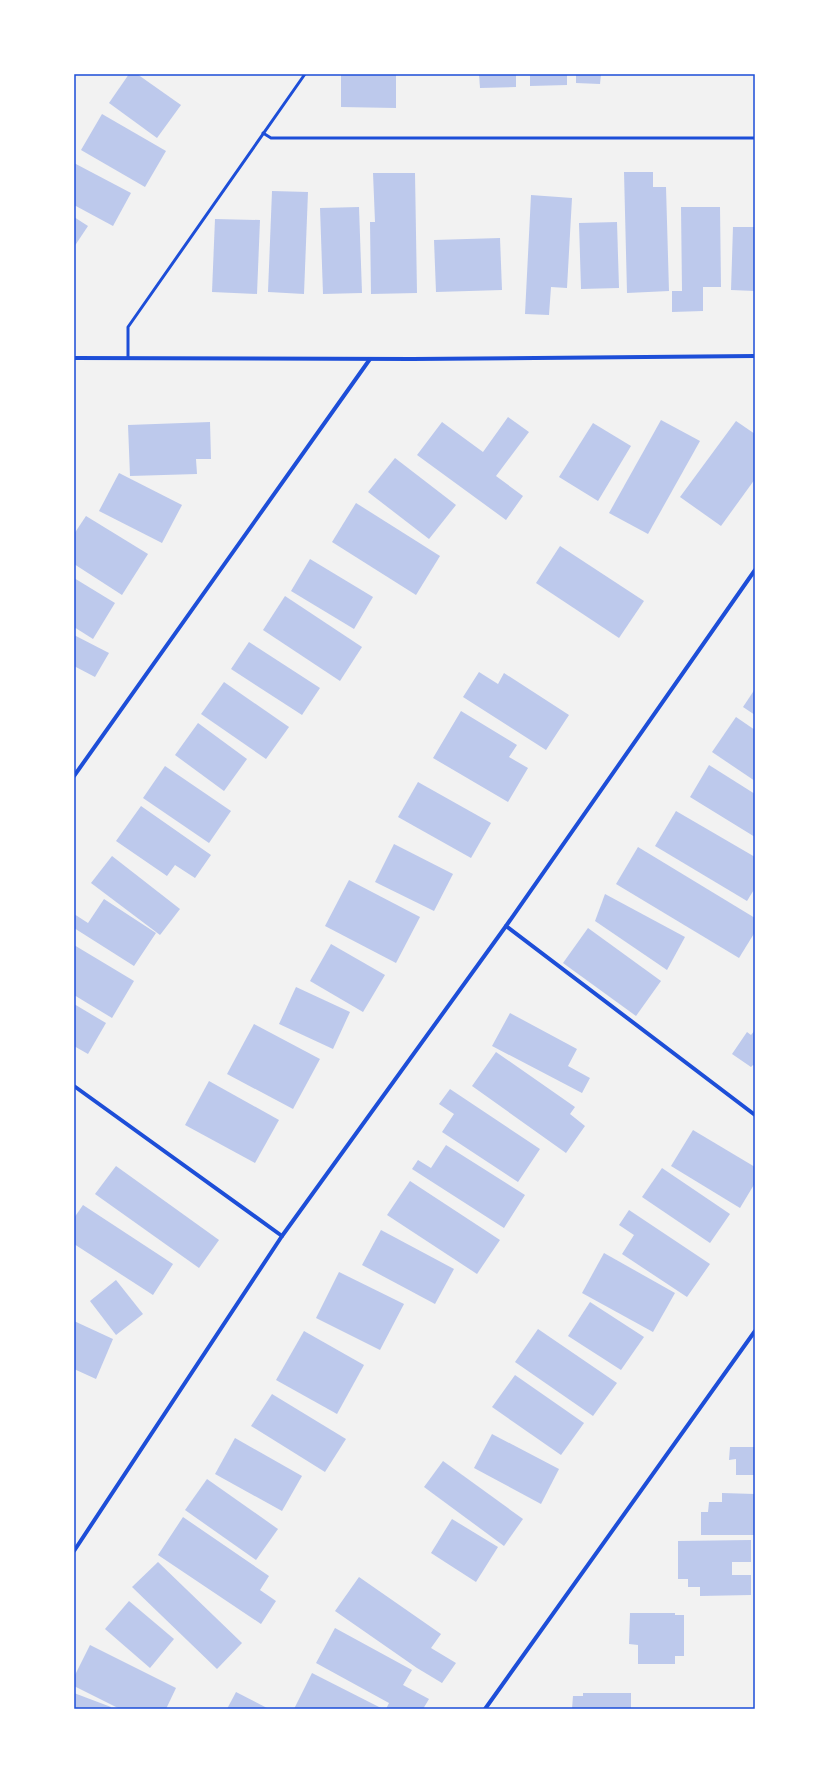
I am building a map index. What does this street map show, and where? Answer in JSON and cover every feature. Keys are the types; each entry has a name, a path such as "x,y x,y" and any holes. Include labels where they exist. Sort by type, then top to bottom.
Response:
{"street":[{"path":"74,358 370,359 755,356"},
{"path":"74,776 370,359"},
{"path":"74,1551 282,1236 506,926 755,570"},
{"path":"506,926 755,1115"},
{"path":"74,1086 282,1236"},
{"path":"485,1709 755,1331"}],"lane":[{"path":"128,358 128,327 305,74"},
{"path":"263,134 271,138 755,138"}],"building":[{"path":"129,74 137,74 181,105 157,138 109,103"},
{"path":"341,74 396,74 396,108 341,107"},
{"path":"479,74 516,74 516,87 480,88"},
{"path":"530,74 567,74 567,85 530,86"},
{"path":"576,74 601,74 600,84 576,83"},
{"path":"102,114 166,151 145,187 81,150"},
{"path":"74,163 131,193 113,226 74,205"},
{"path":"624,172 653,172 653,187 666,187 669,291 627,293"},
{"path":"373,173 415,173 417,293 371,294 370,222 375,222"},
{"path":"272,191 308,192 304,294 268,292"},
{"path":"531,195 572,198 567,288 551,287 549,315 525,314"},
{"path":"359,207 362,293 323,294 320,208"},
{"path":"681,207 720,207 721,287 703,287 703,311 672,312 672,291 682,291"},
{"path":"74,217 88,226 74,247"},
{"path":"215,219 260,220 257,294 212,292"},
{"path":"617,222 619,288 581,289 579,223"},
{"path":"733,227 755,227 755,291 731,290"},
{"path":"500,238 502,290 436,292 434,240"},
{"path":"508,417 529,432 496,476 523,496 506,520 417,455 442,422 483,452"},
{"path":"661,420 700,441 648,534 609,513"},
{"path":"736,421 755,434 755,479 721,526 680,497"},
{"path":"210,422 211,459 196,459 197,474 130,476 128,425"},
{"path":"593,423 631,446 598,501 559,477"},
{"path":"395,458 456,505 429,539 368,492"},
{"path":"119,473 182,505 162,543 99,511"},
{"path":"356,503 440,556 416,595 332,542"},
{"path":"86,516 148,554 122,595 74,564 74,534"},
{"path":"560,546 644,601 619,638 536,583"},
{"path":"310,559 373,597 354,629 291,591"},
{"path":"74,578 115,603 93,639 74,627"},
{"path":"285,596 362,647 340,681 263,630"},
{"path":"74,635 109,653 95,677 74,666"},
{"path":"249,642 320,688 302,715 231,669"},
{"path":"479,672 498,684 504,673 569,715 546,750 463,697"},
{"path":"224,682 289,727 266,759 201,714"},
{"path":"755,689 755,715 743,707"},
{"path":"461,711 517,745 509,757 528,768 508,802 433,758"},
{"path":"736,717 755,730 755,781 712,752"},
{"path":"198,723 247,759 224,791 175,755"},
{"path":"709,765 755,794 755,837 690,797"},
{"path":"165,766 231,811 209,843 143,798"},
{"path":"418,782 491,823 471,858 398,817"},
{"path":"141,806 211,855 195,878 175,865 167,876 116,841"},
{"path":"676,811 755,857 755,888 747,901 655,846"},
{"path":"394,844 453,874 434,911 375,882"},
{"path":"638,847 755,918 755,932 739,958 616,884"},
{"path":"112,856 180,909 160,935 91,883"},
{"path":"349,880 420,917 396,963 325,926"},
{"path":"605,894 685,937 667,970 595,921"},
{"path":"104,899 156,933 134,966 74,928 74,914 88,923"},
{"path":"588,928 661,981 636,1016 563,963"},
{"path":"331,944 385,975 363,1012 310,981"},
{"path":"74,945 134,981 112,1018 74,995"},
{"path":"296,987 350,1012 333,1049 279,1024"},
{"path":"74,1004 106,1023 88,1054 74,1046"},
{"path":"510,1013 577,1049 568,1066 590,1078 582,1093 492,1046"},
{"path":"254,1024 320,1059 293,1109 227,1074"},
{"path":"755,1030 755,1066 753,1065 751,1067 732,1054 747,1032 751,1035"},
{"path":"496,1052 575,1107 570,1114 585,1126 566,1153 472,1086"},
{"path":"209,1081 279,1120 255,1163 185,1125"},
{"path":"450,1089 540,1149 518,1182 442,1132 454,1114 439,1104"},
{"path":"693,1130 755,1167 755,1183 740,1208 671,1166"},
{"path":"446,1145 525,1195 504,1228 412,1169 418,1160 431,1168"},
{"path":"116,1166 219,1240 199,1268 95,1194"},
{"path":"662,1168 730,1214 710,1243 642,1197"},
{"path":"410,1181 500,1240 477,1274 387,1215"},
{"path":"83,1205 173,1264 153,1295 74,1244 74,1218"},
{"path":"629,1210 710,1264 687,1297 622,1254 634,1235 619,1225"},
{"path":"381,1230 454,1269 435,1304 362,1265"},
{"path":"604,1253 675,1293 653,1332 582,1293"},
{"path":"339,1272 404,1304 380,1350 316,1318"},
{"path":"116,1280 143,1314 116,1335 90,1301"},
{"path":"590,1302 644,1337 621,1370 568,1336"},
{"path":"74,1321 113,1339 96,1379 74,1369"},
{"path":"538,1329 617,1383 593,1416 515,1362"},
{"path":"304,1331 364,1365 337,1414 276,1380"},
{"path":"515,1375 584,1423 561,1455 492,1407"},
{"path":"272,1394 346,1439 325,1472 251,1426"},
{"path":"492,1434 559,1469 541,1504 474,1468"},
{"path":"235,1438 302,1476 282,1511 215,1474"},
{"path":"730,1447 755,1447 755,1475 736,1475 736,1459 729,1460"},
{"path":"443,1461 523,1519 504,1546 424,1487"},
{"path":"207,1479 278,1529 256,1560 185,1510"},
{"path":"722,1493 755,1494 755,1535 701,1535 701,1512 708,1512 709,1502 722,1502"},
{"path":"183,1517 269,1576 260,1590 276,1601 261,1624 158,1555"},
{"path":"452,1519 498,1547 476,1582 431,1553"},
{"path":"751,1540 751,1562 732,1562 732,1575 751,1575 751,1595 700,1596 700,1587 688,1587 688,1579 678,1579 678,1541"},
{"path":"158,1562 242,1643 217,1669 132,1587"},
{"path":"359,1577 441,1634 431,1648 456,1663 442,1683 417,1668 335,1611"},
{"path":"129,1601 174,1639 150,1668 105,1629"},
{"path":"630,1613 675,1613 675,1615 684,1615 684,1656 675,1656 675,1664 638,1664 638,1645 629,1644"},
{"path":"335,1628 412,1670 403,1685 429,1699 423,1709 386,1709 389,1703 316,1663"},
{"path":"90,1645 176,1688 166,1709 120,1709 74,1686 74,1677"},
{"path":"312,1673 381,1708 381,1709 294,1709"},
{"path":"236,1692 269,1709 227,1709"},
{"path":"74,1693 111,1707 110,1709 74,1709"},
{"path":"583,1693 631,1693 631,1709 572,1709 573,1696 583,1696"}]}
